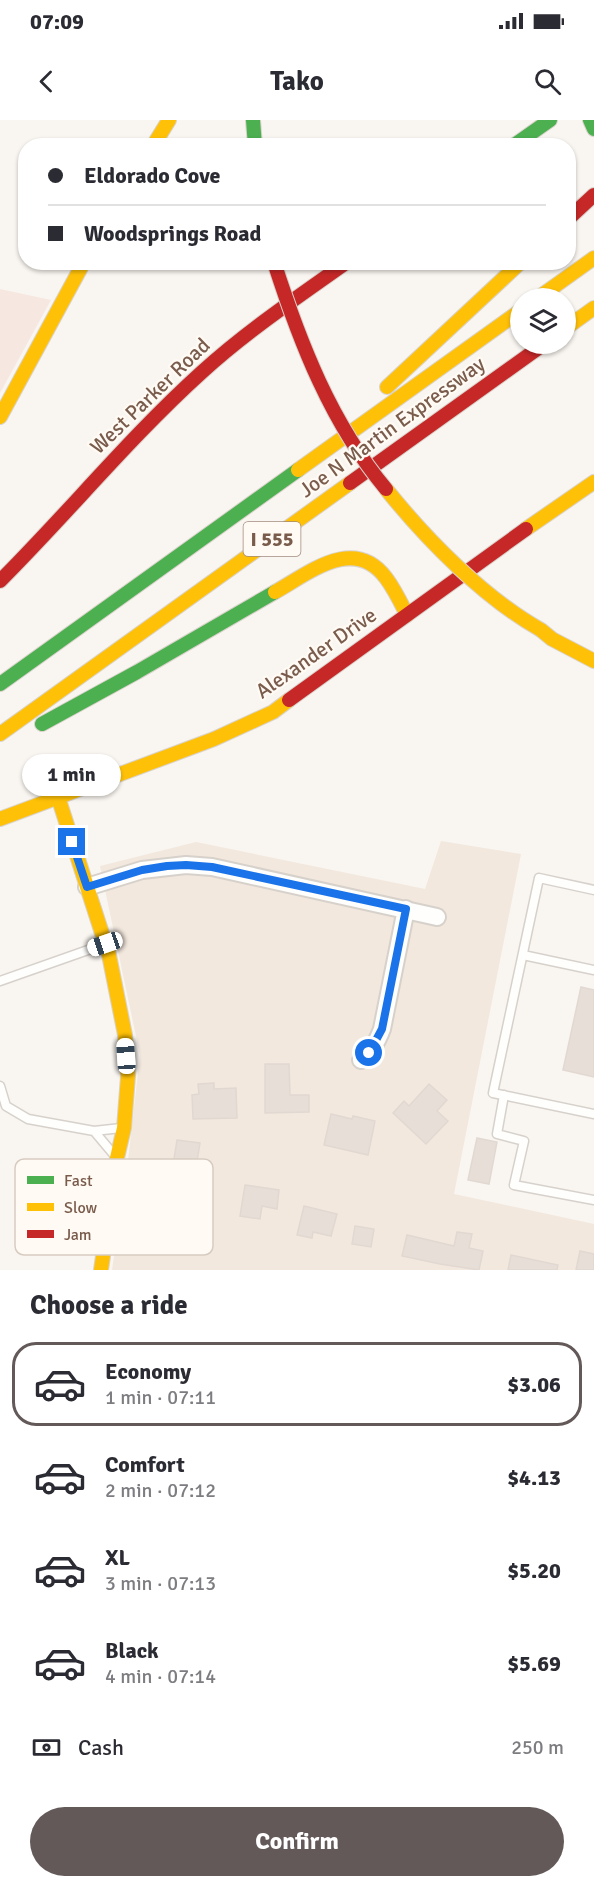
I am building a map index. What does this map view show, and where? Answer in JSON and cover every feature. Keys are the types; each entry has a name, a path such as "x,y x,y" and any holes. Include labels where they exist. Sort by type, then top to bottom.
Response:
{"main road":[{"path":"158,138 169,120"},
{"path":"254,120 255,138"},
{"path":"514,138 530,120"},
{"path":"524,138 550,120"},
{"path":"590,120 594,129"},
{"path":"576,212 594,195"},
{"path":"552,288 594,258"},
{"path":"0,417 80,270"},
{"path":"277,270 326,397 370,469 404,512 452,563 502,605 552,639 594,661"},
{"name":"West Parker Road","path":"0,581 34,547 115,457 202,372 253,329 336,270"},
{"path":"296,471 512,270"},
{"path":"576,321 594,308"},
{"name":"Joe N Martin Expressway","path":"0,684 510,318"},
{"name":"Joe N Martin Expressway","path":"0,734 530,354"},
{"name":"Alexander Drive","path":"0,819 214,739 273,712 511,539 594,482"},
{"path":"0,748 328,562 341,558 358,558 381,571 389,580 407,615"},
{"path":"58,797 105,944 125,1035 128,1076 124,1128 117,1158"},
{"path":"101,1270 103,1255"}],"street":[{"path":"87,887 142,870 186,865 212,867 437,917"},
{"path":"361,1060 369,1053 382,1029 406,909"}],"lane":[{"path":"594,890 539,878 493,1093 594,1114"},
{"path":"0,981 105,944"},
{"path":"523,955 594,970"},
{"path":"0,1086 6,1106 28,1119 94,1131 124,1128"},
{"path":"504,1095 496,1134 524,1141 514,1185 594,1200"},
{"path":"94,1131 117,1158"}],"shaded area":[{"path":"0,289 51,300 0,393"},
{"path":"441,841 521,854 454,1194 594,1224 594,1270 112,1270 114,1255 213,1255 213,1159 128,1159 140,1055 100,866 196,842 425,889"}],"building":[{"path":"581,987 594,990 594,1077 563,1070"},
{"path":"265,1064 289,1064 290,1095 309,1095 309,1112 265,1113"},
{"path":"214,1083 214,1089 236,1088 237,1118 193,1119 192,1095 199,1094 198,1084"},
{"path":"429,1084 447,1100 437,1111 448,1121 426,1144 393,1113 404,1101 409,1106"},
{"path":"331,1114 375,1121 368,1155 324,1145"},
{"path":"477,1138 497,1142 489,1184 468,1180"},
{"path":"177,1140 200,1143 197,1159 174,1159"},
{"path":"245,1185 279,1190 277,1209 262,1206 260,1219 240,1216"},
{"path":"304,1206 337,1214 331,1236 313,1232 312,1238 297,1235"},
{"path":"355,1226 374,1229 371,1247 352,1244"},
{"path":"457,1232 472,1234 469,1248 483,1251 479,1270 402,1256 407,1235 454,1246"},
{"path":"580,1251 594,1254 594,1270 576,1270"},
{"path":"511,1255 558,1265 557,1270 508,1270"}],"traffic: fast":[{"path":"253,120 254,138"},
{"path":"524,138 550,120"},
{"path":"590,120 594,129"},
{"path":"0,684 298,470"},
{"path":"42,724 275,592"}],"traffic: slow":[{"path":"158,138 169,120"},
{"path":"552,288 594,258"},
{"path":"0,417 80,270"},
{"path":"387,387 512,270"},
{"path":"576,321 594,308"},
{"path":"298,470 510,318"},
{"path":"526,529 594,482"},
{"path":"0,734 350,483"},
{"path":"386,489 457,567 499,602 541,630"},
{"path":"275,592 331,562 360,559 373,565 386,578 407,615"},
{"path":"541,630 552,639 594,661"},
{"path":"0,819 214,739 273,712 289,700"},
{"path":"58,797 109,955 125,1035 128,1076 124,1128 117,1159"},
{"path":"101,1270 103,1255"}],"traffic: jam":[{"path":"576,212 594,195"},
{"path":"277,270 306,352 333,410 366,464 386,489"},
{"path":"0,581 175,397 255,328 336,270"},
{"path":"350,483 530,354"},
{"path":"289,700 526,529"}],"route":[{"path":"72,842 87,887 142,870 186,865 212,867 406,909 382,1029 369,1053"}]}
